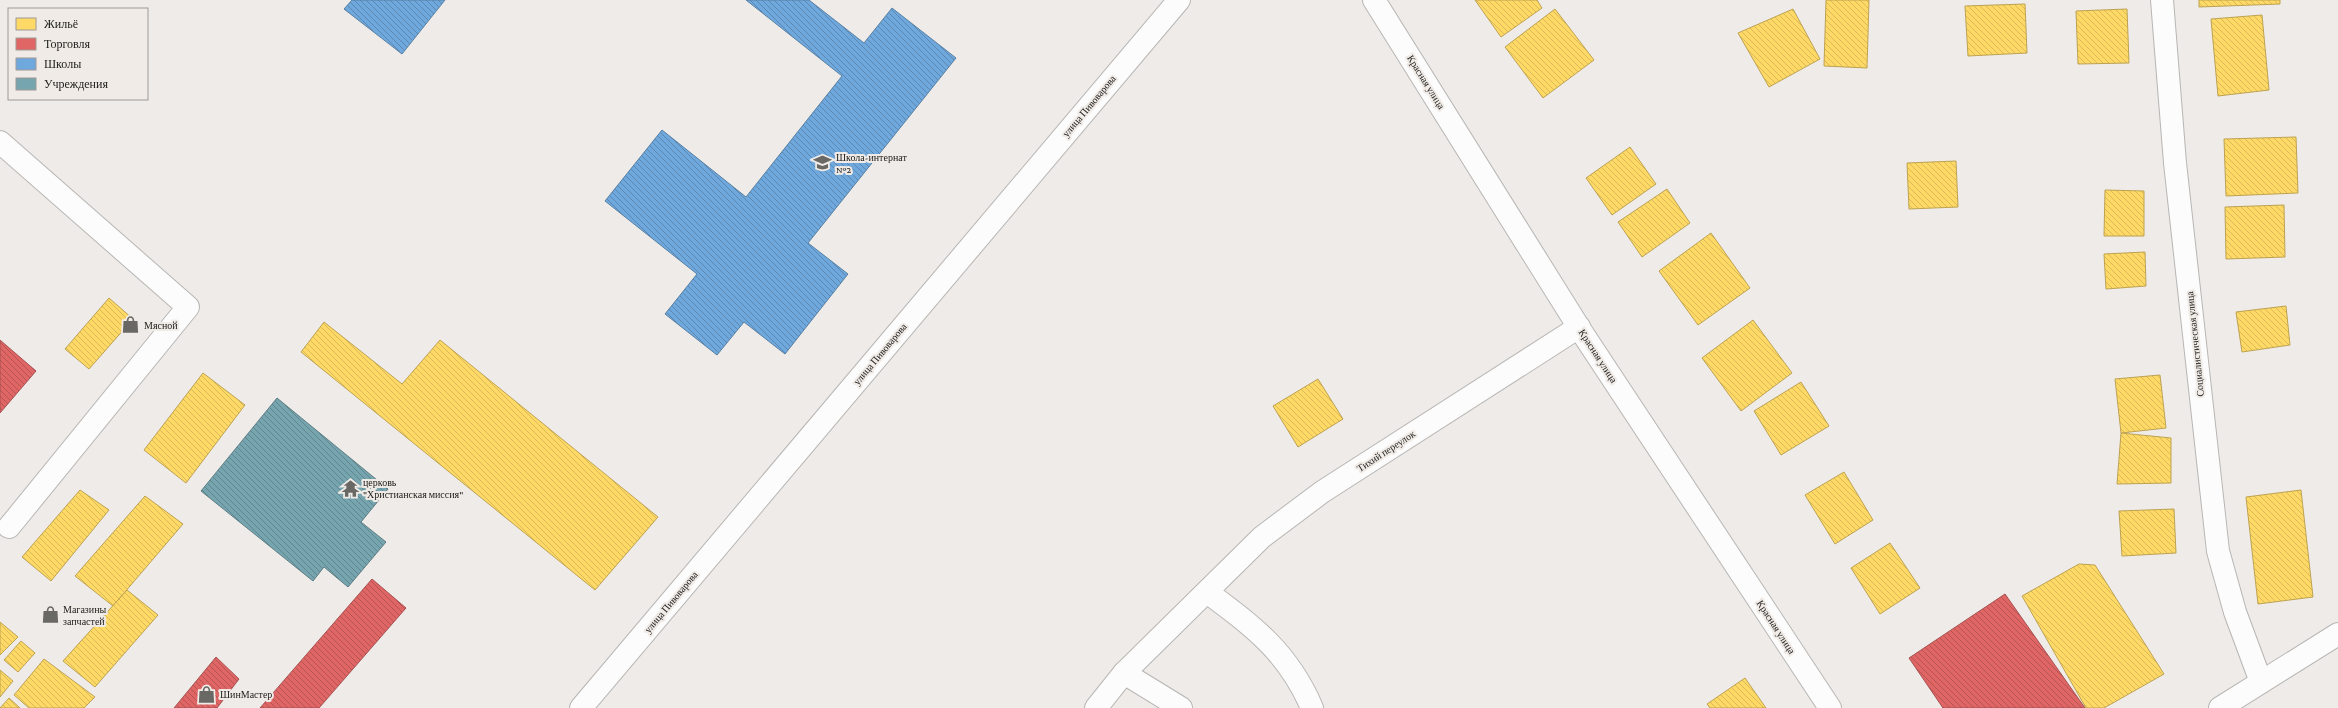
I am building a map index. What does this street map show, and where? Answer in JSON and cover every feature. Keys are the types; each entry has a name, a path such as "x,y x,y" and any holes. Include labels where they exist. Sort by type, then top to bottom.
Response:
{"street":[{"name":"улица Пивоварова","path":"581,708 1179,0"},
{"name":"Красная улица","path":"1374,0 1579,327 1830,708"},
{"name":"Социалистическая улица","path":"2162,0 2175,163 2218,551 2235,612 2261,682"},
{"path":"0,142 188,307 3,528"},
{"name":"Тихий переулок","path":"1096,708 1124,673 1262,537 1322,492 1579,327"},
{"path":"1207,592 1258,631 1288,663 1312,708"},
{"path":"2220,708 2246,701 2261,682 2338,634"},
{"path":"1124,673 1181,708"}],"building: Жильё":[{"path":"1475,0 1537,0 1542,8 1501,37"},
{"path":"1826,0 1869,0 1867,68 1824,66"},
{"path":"2199,0 2280,0 2280,4 2199,7"},
{"path":"2025,4 2027,53 1968,56 1965,6"},
{"path":"1555,9 1594,60 1543,98 1505,47"},
{"path":"1793,9 1820,59 1769,87 1738,33"},
{"path":"2127,9 2129,63 2078,64 2076,11"},
{"path":"2262,15 2269,90 2218,96 2211,19"},
{"path":"2296,137 2298,193 2226,196 2224,139"},
{"path":"1630,147 1656,184 1612,215 1586,178"},
{"path":"1956,161 1958,207 1909,209 1907,163"},
{"path":"1667,189 1690,223 1642,257 1618,222"},
{"path":"2105,190 2144,191 2144,236 2104,236"},
{"path":"2284,205 2285,257 2226,259 2225,207"},
{"path":"1711,233 1750,288 1698,325 1659,271"},
{"path":"2145,252 2146,286 2106,289 2104,254"},
{"path":"109,298 133,319 89,369 65,349"},
{"path":"2286,306 2290,345 2242,352 2236,312"},
{"path":"1753,320 1792,373 1741,411 1702,358"},
{"path":"324,322 402,384 440,340 658,517 595,590 301,352"},
{"path":"203,373 245,405 186,483 144,450"},
{"path":"2160,375 2166,428 2121,433 2115,379"},
{"path":"1318,379 1343,419 1298,447 1273,406"},
{"path":"1801,382 1829,426 1781,455 1754,411"},
{"path":"2121,433 2171,438 2171,483 2117,484"},
{"path":"1844,472 1873,520 1835,544 1805,495"},
{"path":"80,490 109,510 51,581 22,557"},
{"path":"2301,490 2313,597 2258,604 2246,497"},
{"path":"145,496 183,524 113,606 75,576"},
{"path":"2174,509 2176,553 2122,556 2119,511"},
{"path":"1890,543 1920,588 1880,614 1851,568"},
{"path":"2079,564 2095,565 2164,674 2104,708 2086,708 2022,596"},
{"path":"127,590 158,615 95,687 63,661"},
{"path":"0,622 18,637 0,655"},
{"path":"21,641 35,653 18,672 4,660"},
{"path":"44,659 95,697 84,708 29,708 14,695"},
{"path":"0,670 13,681 0,697"},
{"path":"1745,678 1766,708 1710,708 1707,704"},
{"path":"9,698 20,708 0,708"}],"building: Торговля":[{"path":"0,340 36,371 0,413"},
{"path":"372,579 406,608 319,708 260,708"},
{"path":"2005,594 2085,708 1943,708 1909,658"},
{"name":"ШинМастер","path":"216,657 239,679 217,708 174,708"}],"building: Школы":[{"path":"352,0 445,0 402,54 344,9"},
{"name":"Школа-интернат №2","path":"746,0 809,0 864,43 892,8 956,58 808,243 848,274 785,354 744,322 717,355 665,314 697,274 605,201 662,130 746,197 842,76"}],"building: Учреждения":[{"path":"277,398 388,489 361,522 386,542 348,587 324,567 313,581 201,491"}],"place":[{"name":"Школа-интернат №2","path":"823,163"},
{"name":"Мясной","path":"131,325"},
{"name":"церковь \"Христианская миссия\"","path":"350,488"},
{"name":"Магазины запчастей","path":"50,615"},
{"name":"ШинМастер","path":"207,694"}]}
